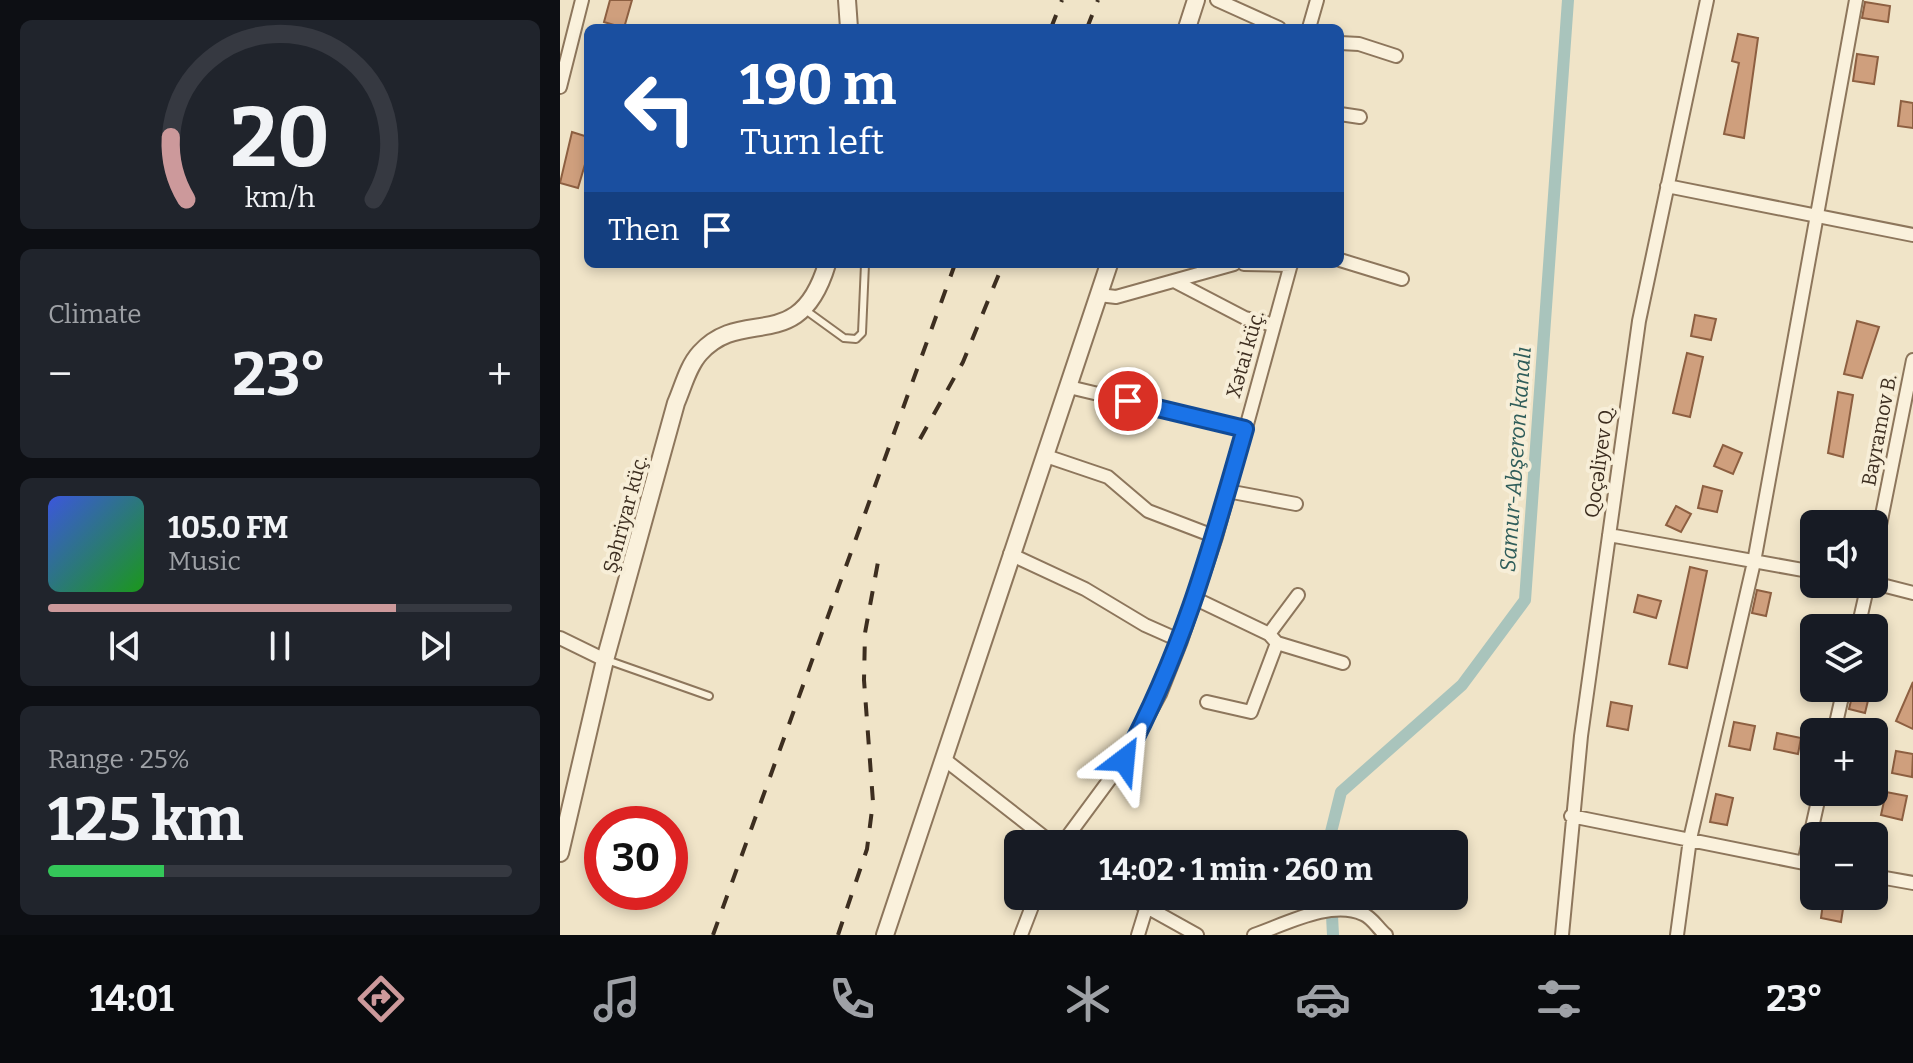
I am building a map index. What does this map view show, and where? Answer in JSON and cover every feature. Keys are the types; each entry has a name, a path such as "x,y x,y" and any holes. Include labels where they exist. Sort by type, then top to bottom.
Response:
{"street":[{"path":"560,87 564,54 582,0"},
{"path":"847,0 849,24"},
{"path":"1188,24 1196,0"},
{"path":"1217,0 1270,24"},
{"path":"1310,24 1317,0"},
{"name":"Qoçəliyev Q.","path":"1562,935 1571,816 1639,321 1707,0"},
{"path":"1677,935 1690,839 1754,562 1856,0"},
{"path":"1344,43 1359,44 1396,56"},
{"path":"1344,115 1360,117"},
{"path":"1667,186 1913,235"},
{"path":"1344,261 1402,279"},
{"path":"804,309 825,268"},
{"path":"885,935 1108,268"},
{"path":"1099,295 1116,297 1220,268"},
{"name":"Xətai küç.","path":"1072,830 1124,760 1160,694 1181,641 1216,537 1290,268"},
{"path":"1174,281 1245,318 1274,325"},
{"name":"Şəhriyar küç.","path":"560,853 605,660 676,403 691,367 698,355 721,338 780,325 804,309"},
{"name":"Bayramov B.","path":"1883,510 1913,360"},
{"path":"1069,387 1245,429"},
{"path":"1046,456 1108,477 1148,511 1216,537"},
{"path":"1227,491 1296,504"},
{"path":"1609,535 1800,570"},
{"path":"1010,554 1085,589 1145,625 1181,641"},
{"path":"1888,587 1913,593"},
{"path":"1207,702 1251,712 1273,638 1298,595"},
{"path":"1196,599 1273,638 1343,663"},
{"path":"560,638 605,660"},
{"path":"944,759 1035,830"},
{"path":"1571,816 1800,862"},
{"path":"1888,879 1913,883"},
{"path":"1021,935 1031,910"},
{"path":"1138,935 1146,910"},
{"path":"1148,910 1197,935"},
{"path":"1254,935 1306,914 1352,911 1368,916 1386,935"}],"lane":[{"path":"804,309 844,338 856,339 862,333 865,268"},
{"path":"605,660 709,696"}],"building":[{"path":"610,0 632,0 625,24 604,22"},
{"path":"1865,2 1890,6 1888,22 1862,18"},
{"path":"1738,34 1758,38 1744,138 1724,134 1739,63 1732,61"},
{"path":"1857,54 1878,57 1874,84 1853,81"},
{"path":"1901,101 1913,103 1913,128 1898,126"},
{"path":"572,132 584,136 584,168 578,188 560,183"},
{"path":"1695,315 1716,319 1711,340 1691,336"},
{"path":"1857,321 1879,327 1862,378 1844,374"},
{"path":"1687,353 1703,357 1690,417 1673,413"},
{"path":"1838,392 1853,395 1843,457 1828,453"},
{"path":"1723,445 1742,453 1733,474 1714,466"},
{"path":"1703,486 1722,491 1717,512 1698,508"},
{"path":"1676,506 1691,514 1681,532 1666,525"},
{"path":"1690,567 1707,571 1687,668 1669,664"},
{"path":"1757,590 1771,593 1766,616 1752,613"},
{"path":"1638,595 1661,601 1656,618 1634,612"},
{"path":"1913,682 1913,729 1896,721"},
{"path":"1611,702 1632,706 1628,730 1607,726"},
{"path":"1851,702 1868,702 1865,713 1849,709"},
{"path":"1734,722 1755,726 1750,750 1729,746"},
{"path":"1777,733 1800,738 1798,754 1774,749"},
{"path":"1896,751 1913,754 1912,777 1892,773"},
{"path":"1888,792 1907,796 1902,820 1881,815 1883,806 1888,806"},
{"path":"1716,794 1733,798 1727,825 1710,822"},
{"path":"1822,910 1843,910 1841,922 1821,918"}],"waterway":[{"name":"Samur-Abşeron kanalı","path":"1332,830 1341,792 1462,685 1525,600 1568,0"},
{"name":"Samur-Abşeron kanalı","path":"1332,910 1333,935"}],"railway":[{"path":"1053,24 1062,0"},
{"path":"1089,24 1098,0"},
{"path":"713,935 954,268"},
{"path":"920,439 963,362 1001,268"},
{"path":"838,935 867,849 873,802 864,680 865,633 880,551"}],"route":[{"path":"1124,760 1160,694 1181,641 1216,537 1245,429 1128,401"}]}
